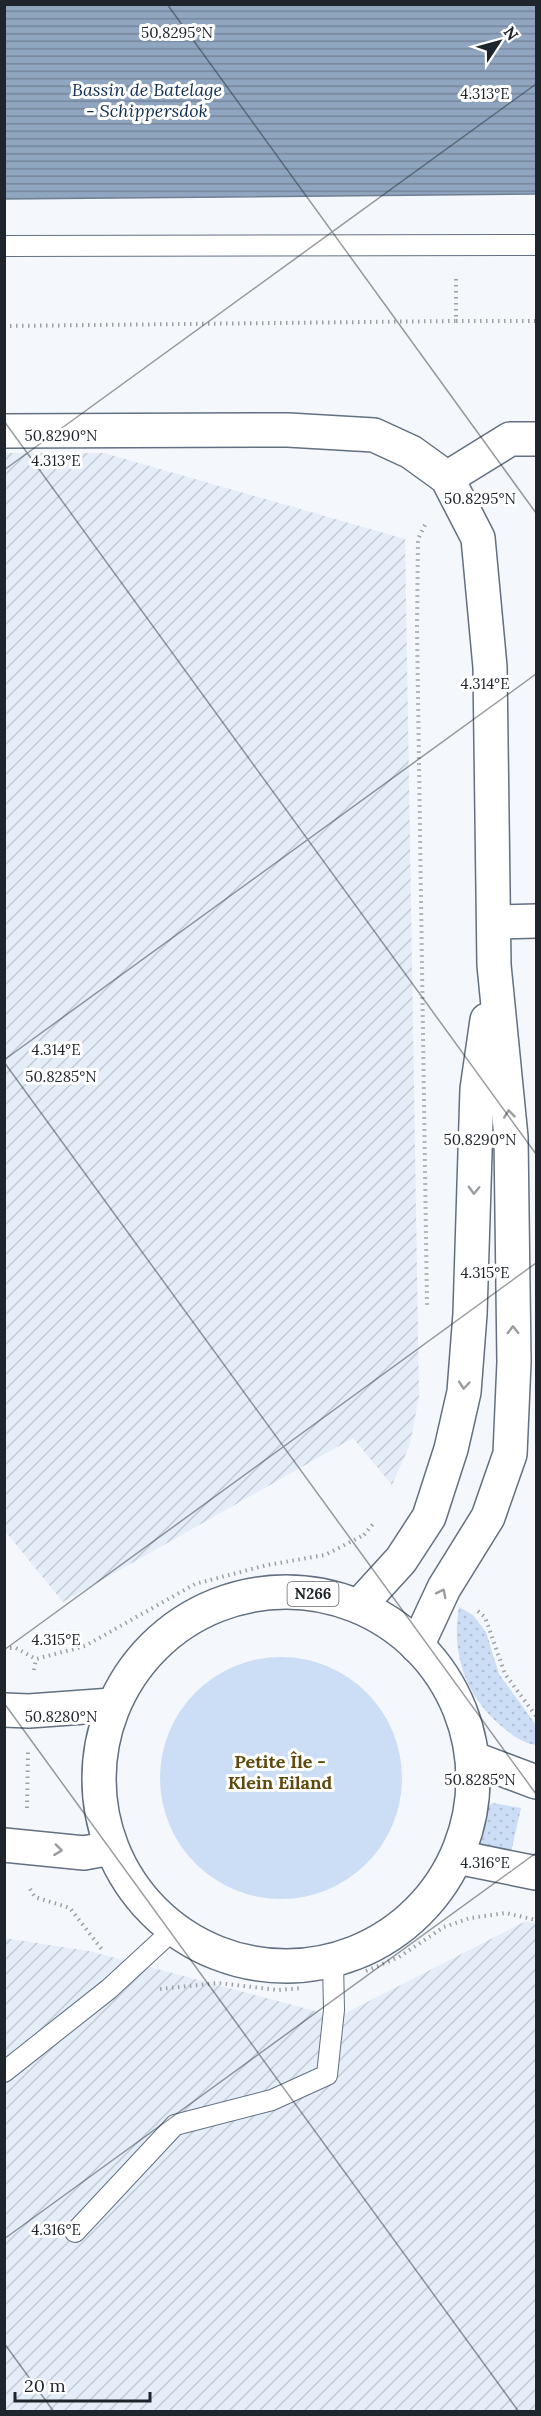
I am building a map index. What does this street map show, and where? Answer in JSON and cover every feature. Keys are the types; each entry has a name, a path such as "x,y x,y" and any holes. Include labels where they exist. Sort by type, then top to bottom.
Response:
{"street":[{"path":"4,431 288,430 374,435 411,452 447,478 478,538 490,667 495,922 494,965 477,1089 468,1342 464,1392 451,1449 429,1516 401,1560 359,1606"},
{"path":"447,478 510,439 537,439"},
{"path":"495,922 537,921"},
{"path":"417,1646 444,1588 488,1517 510,1454 514,1362 511,1137 494,965"},
{"path":"468,1342 484,1349 501,1370 512,1412"},
{"name":"N266","path":"286,1591 324,1595 359,1606 399,1630 417,1646 444,1679 463,1717 472,1758 473,1792 468,1825 457,1857 436,1893 407,1923 334,1973 233,1960 202,1948 173,1930 148,1907 111,1848 101,1813 98,1776 101,1740 112,1705 130,1673 154,1645 182,1622 215,1605 250,1595 286,1591"},
{"path":"17,1711 112,1705"},
{"path":"472,1758 537,1782"},
{"path":"16,1845 84,1853 111,1848"},
{"path":"457,1857 537,1874"}],"lane":[{"path":"4,246 537,244"},
{"path":"4,2072 125,1974 173,1930"},
{"path":"75,2232 175,2125 272,2100 327,2075 334,1973"}],"path":[{"path":"456,245 456,321"},
{"path":"4,326 537,321"},
{"path":"427,1312 418,539 447,478"},
{"path":"4,1648 16,1647 36,1659 85,1646 195,1584 267,1565 325,1556 364,1535 376,1521"},
{"path":"364,1535 401,1560"},
{"path":"444,1588 465,1600 485,1617 505,1674 537,1716"},
{"path":"36,1659 17,1711 16,1845 26,1884 35,1897 70,1908 97,1945 125,1974 153,1989 218,1983 278,1990 399,1957 444,1928 470,1918 506,1913 537,1920"}],"shaded area":[{"path":"5,453 104,453 405,539 419,1396 410,1444 392,1485 353,1438 63,1602 5,1531"},
{"path":"459,1607 473,1615 486,1632 499,1674 536,1725 536,1745 521,1740 500,1725 478,1700 470,1686 459,1656 457,1624"},
{"path":"269,1657 293,1657 316,1662 338,1671 367,1692 382,1711 393,1732 400,1754 402,1778 400,1802 393,1824 382,1845 367,1864 338,1885 316,1894 293,1899 269,1899 246,1894 224,1885 204,1872 187,1855 174,1835 165,1813 160,1790 160,1766 165,1743 174,1721 187,1701 204,1684 224,1671 246,1662"},
{"path":"493,1803 521,1808 511,1852 483,1847 481,1844 488,1807"},
{"path":"526,1921 536,1924 536,2411 5,2411 4,1938 89,1951 338,2017"}],"water":[{"name":"Bassin de Batelage - Schippersdok","path":"4,5 536,5 536,194 5,199"}],"district":[{"name":"Petite Île - Klein Eiland","path":"280,1772"}]}
